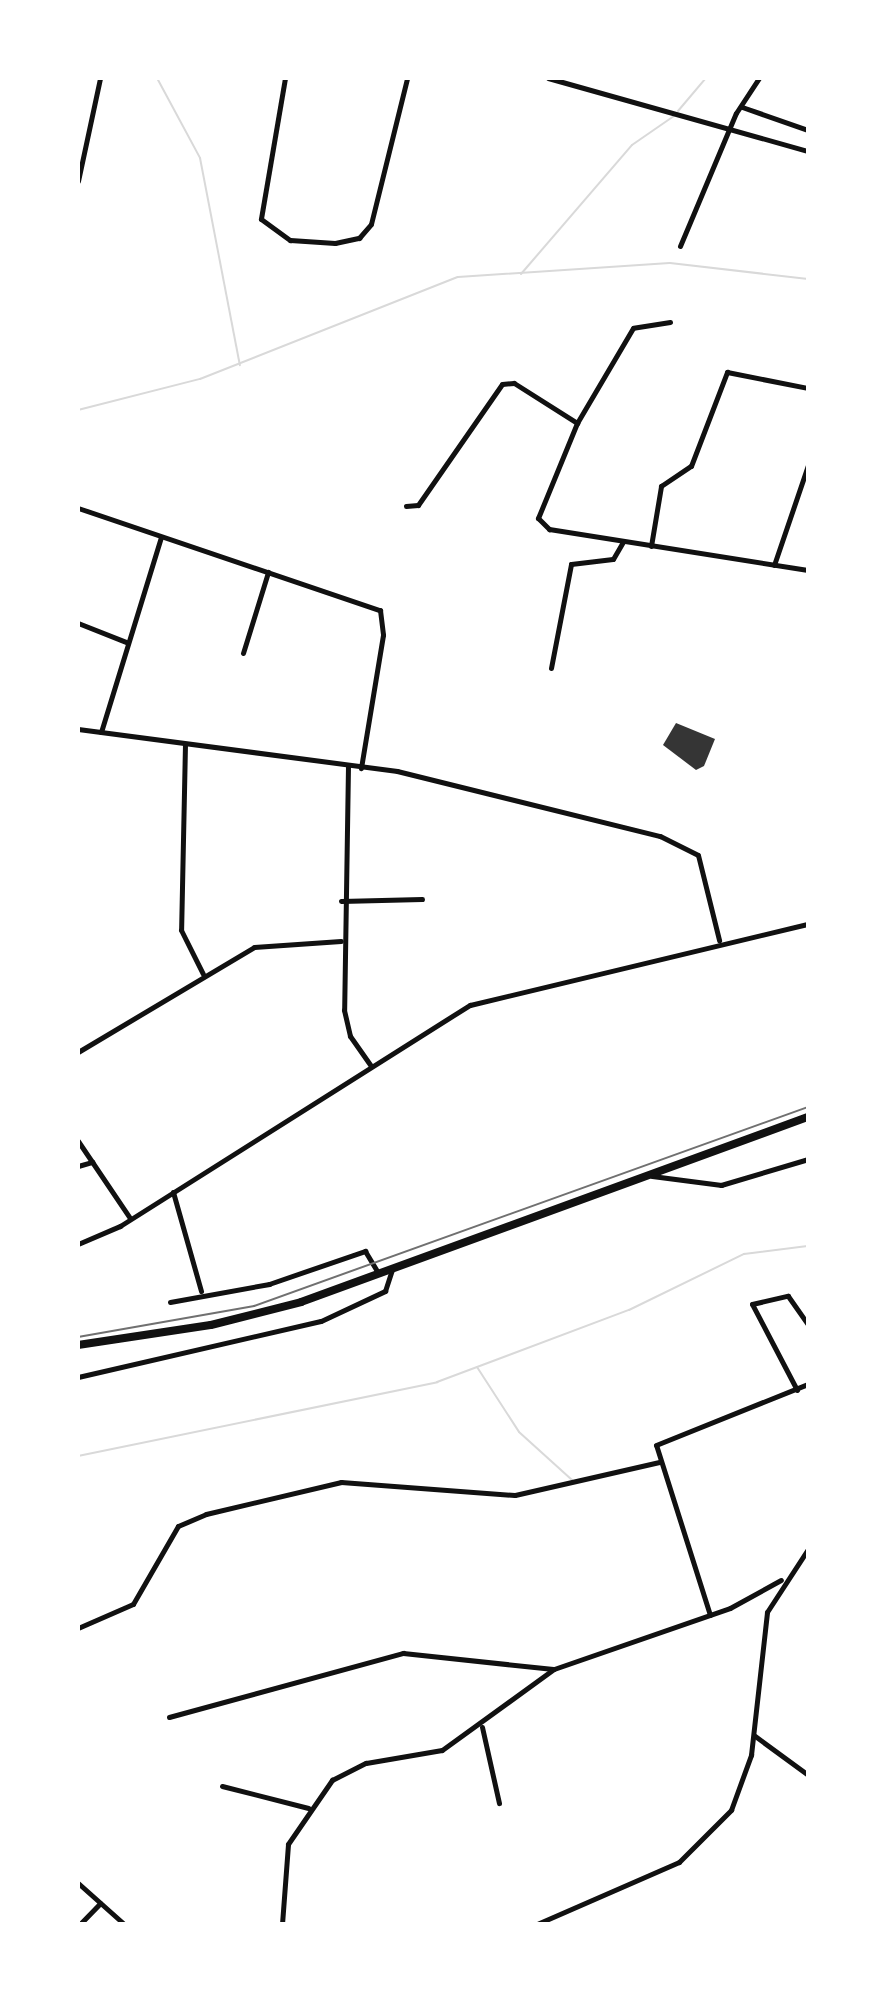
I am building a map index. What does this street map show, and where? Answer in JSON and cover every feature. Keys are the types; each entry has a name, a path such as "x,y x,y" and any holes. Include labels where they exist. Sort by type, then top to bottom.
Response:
{"highway":[{"path":"78,1345 240,1319 378,1274 808,1117"}],"street":[{"path":"78,181 100,78"},
{"path":"285,78 261,219 290,240 335,243 359,238 371,224 407,78"},
{"path":"548,78 808,151"},
{"path":"680,246 731,129 759,78"},
{"path":"742,107 808,130"},
{"path":"670,322 636,323 577,423 538,518 549,529 808,570"},
{"path":"651,547 661,486 691,466 727,372 808,388"},
{"path":"406,506 418,505 502,384 514,383 577,423"},
{"path":"774,565 808,465"},
{"path":"78,508 372,606 385,617 361,768"},
{"path":"101,732 126,642 161,537"},
{"path":"551,668 571,564 613,559 623,542"},
{"path":"243,653 268,572"},
{"path":"78,623 126,642"},
{"path":"78,729 361,768 567,811 686,846 704,871 719,940"},
{"path":"185,744 181,930 203,974"},
{"path":"348,766 341,901 346,1024 371,1066"},
{"path":"341,901 422,899"},
{"path":"78,1244 173,1192 470,1005 719,940 808,924"},
{"path":"78,1052 203,974 267,943 341,941"},
{"path":"78,1141 130,1218"},
{"path":"651,1176 721,1185 808,1159"},
{"path":"78,1166 92,1162"},
{"path":"173,1192 201,1291"},
{"path":"170,1302 201,1291 269,1284 365,1251 378,1274"},
{"path":"78,1377 321,1321 385,1291 392,1269"},
{"path":"797,1390 752,1304 788,1296 808,1325"},
{"path":"710,1615 656,1445 669,1435 808,1384"},
{"path":"78,1628 133,1604 178,1526 206,1514 341,1482 515,1495 659,1462"},
{"path":"537,1924 546,1923 660,1872 704,1844 740,1795 755,1736 762,1631 781,1580 808,1549"},
{"path":"282,1924 286,1853 308,1808 356,1766 428,1755 482,1727 554,1669 710,1615 781,1580"},
{"path":"169,1717 206,1713 403,1653 554,1669"},
{"path":"482,1727 499,1803"},
{"path":"755,1736 808,1775"},
{"path":"222,1786 308,1808"},
{"path":"78,1883 124,1924"},
{"path":"80,1924 100,1903"}],"building":[{"path":"676,723 715,739 704,766 696,770 663,745"}],"waterway":[{"path":"157,78 200,158 240,365"},
{"path":"678,111 706,78"},
{"path":"521,274 632,145 674,116"},
{"path":"78,410 200,379 458,277 670,263 808,279"},
{"path":"78,1456 437,1382 629,1310 744,1254 808,1246"},
{"path":"477,1367 519,1432 572,1480"}],"railway":[{"path":"78,1337 254,1306 808,1107"}]}
